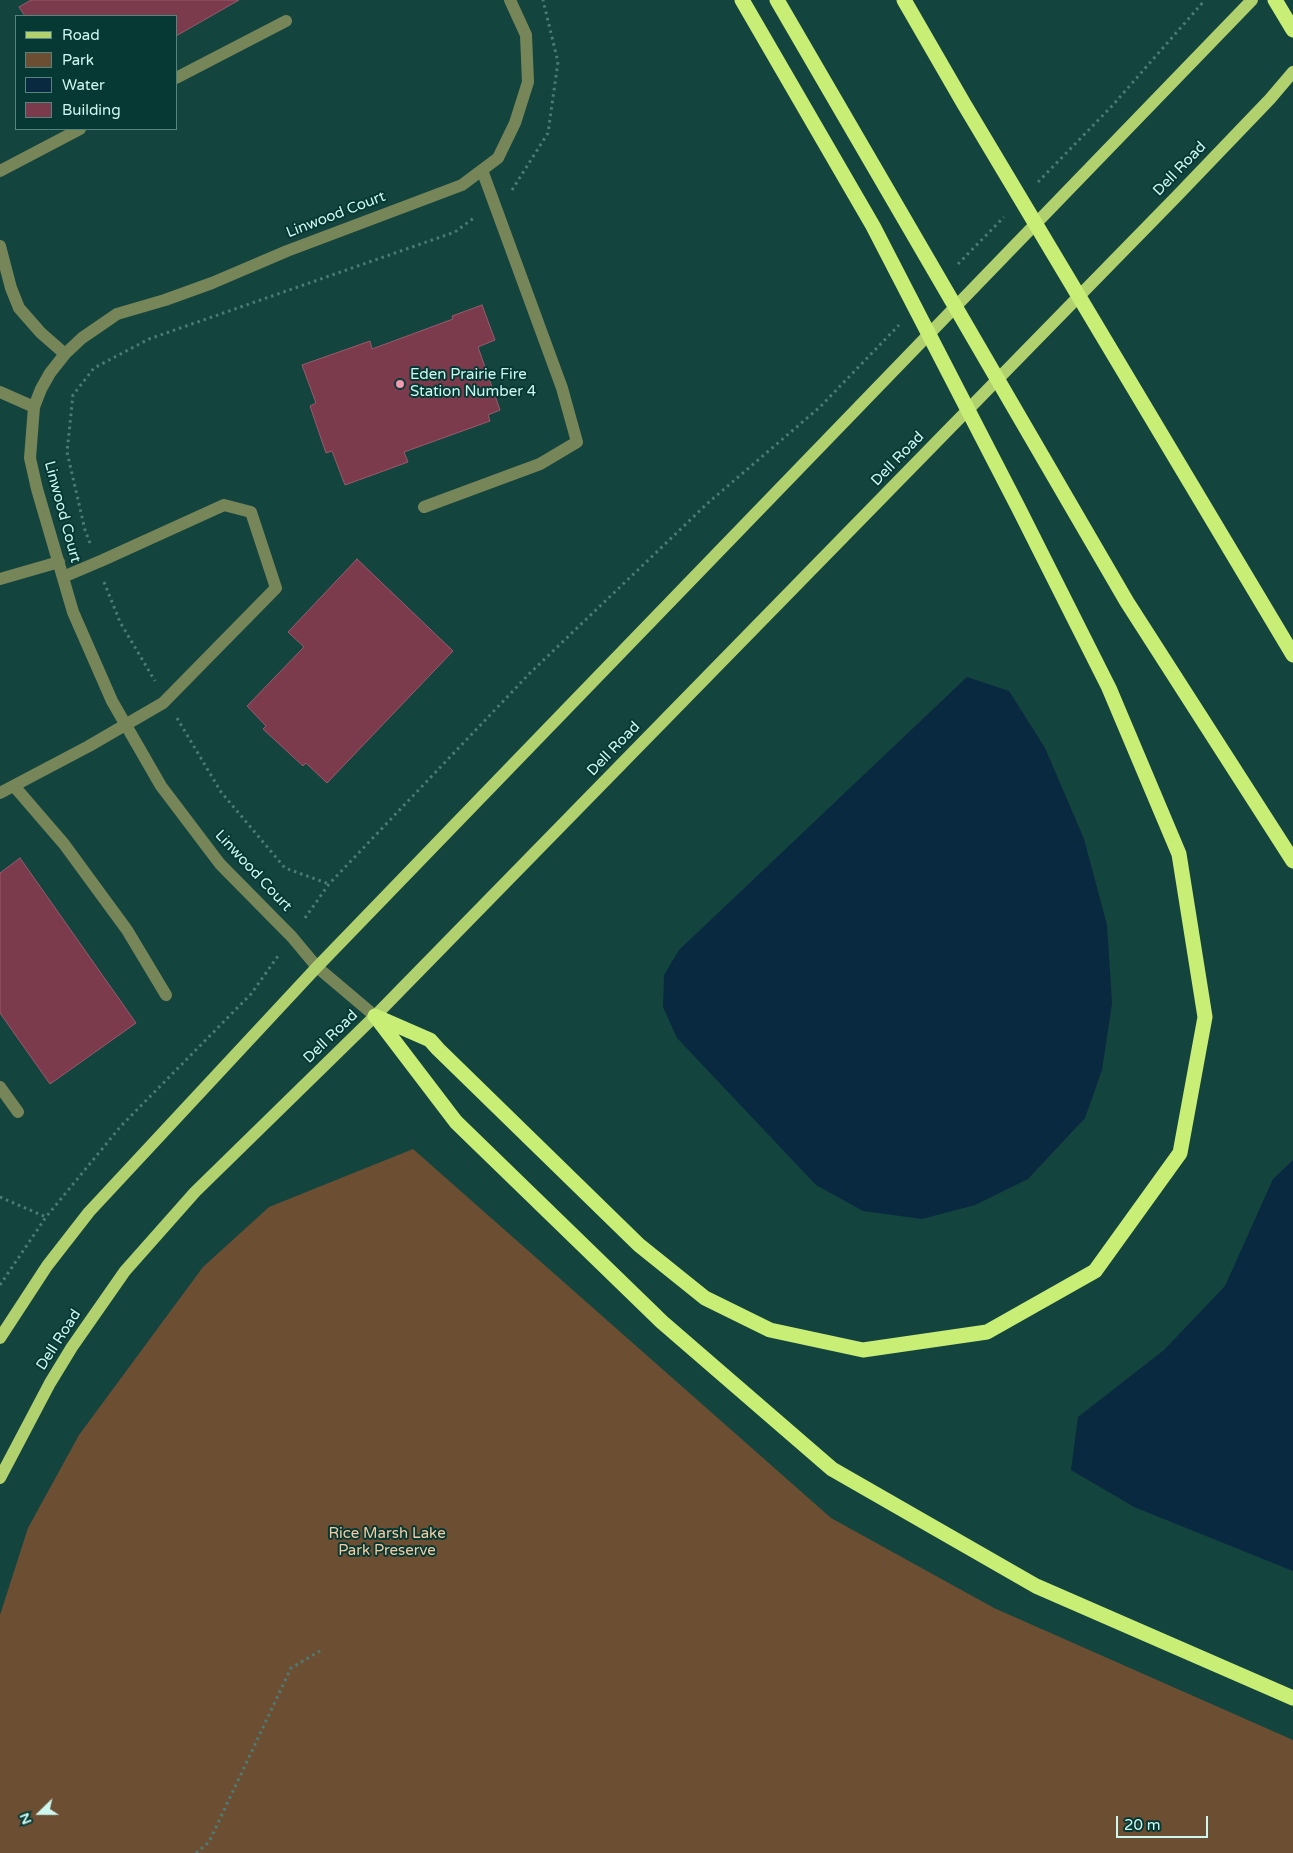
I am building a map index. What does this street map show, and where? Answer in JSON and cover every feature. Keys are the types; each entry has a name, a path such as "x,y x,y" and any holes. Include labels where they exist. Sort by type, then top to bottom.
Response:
{"highway":[{"path":"376,1016 430,1040 639,1245 704,1298 770,1330 863,1350 987,1332 1095,1271 1180,1153 1205,1016 1179,854 1109,688 1018,507 873,226 742,0"},
{"path":"777,0 1127,602 1293,861"},
{"path":"904,0 1004,172 1293,655"},
{"path":"1275,0 1293,30"},
{"path":"376,1016 456,1122 662,1322 832,1469 1036,1586 1293,1698"}],"main road":[{"path":"0,1338 47,1266 89,1212 317,967 1252,0"},
{"name":"Dell Road","path":"0,1478 50,1383 72,1347 125,1270 195,1192 376,1016 1176,197 1270,99 1293,72"}],"street":[{"name":"Linwood Court","path":"376,1016 317,967 292,937 220,864 160,786 126,726 112,701 77,621 37,489 30,458 34,406 50,373 65,354 100,324 117,314 204,286 287,251 462,185 498,158 515,123 528,82 526,35 510,0"},
{"path":"178,77 286,21"},
{"path":"0,171 78,130"},
{"path":"424,507 540,464 578,442 562,388 482,170"},
{"path":"0,246 10,288 19,308 65,354"},
{"path":"0,392 34,406"},
{"path":"0,793 126,726 166,700 276,588 252,512 224,505 97,563 63,576"},
{"path":"0,579 59,562"},
{"path":"14,786 64,844 128,930 166,995"},
{"path":"0,1087 18,1112"}],"path":[{"path":"329,884 285,868 221,792 120,622 85,530 68,452 73,395 94,368 149,339 455,232 515,188 548,133 558,62 543,0"},
{"path":"1035,184 1112,106 1206,0"},
{"path":"952,270 1008,213"},
{"path":"0,1285 46,1217 121,1126 251,994 329,884 531,672 709,502 820,406 903,320"},
{"path":"0,1197 46,1217"},
{"path":"196,1853 209,1842 291,1668 320,1651"}],"green space":[{"name":"Rice Marsh Lake Park Preserve","path":"413,1149 831,1518 994,1608 1293,1740 1293,1853 0,1853 0,1615 28,1528 79,1435 203,1267 269,1207"}],"water":[{"path":"967,677 1009,691 1045,748 1084,839 1107,925 1112,1003 1102,1070 1085,1118 1028,1179 975,1205 922,1219 863,1211 816,1185 677,1038 663,1007 664,975 679,950"},
{"path":"1293,1160 1293,1571 1134,1507 1071,1470 1078,1417 1164,1350 1225,1286 1273,1179"}],"building":[{"path":"31,0 239,0 178,35 178,15 24,15 19,7"},
{"name":"Eden Prairie Fire Station Number 4","path":"482,305 495,340 478,347 500,410 488,415 490,421 404,452 408,462 345,485 332,451 326,453 310,406 316,403 302,365 370,341 372,349 453,319 452,316"},
{"path":"357,559 453,651 327,783 306,763 303,766 263,729 266,726 247,706 304,647 288,632"},
{"path":"20,858 136,1023 50,1084 0,1013 0,873"}],"place":[{"name":"Eden Prairie Fire Station Number 4","path":"400,384"}]}
